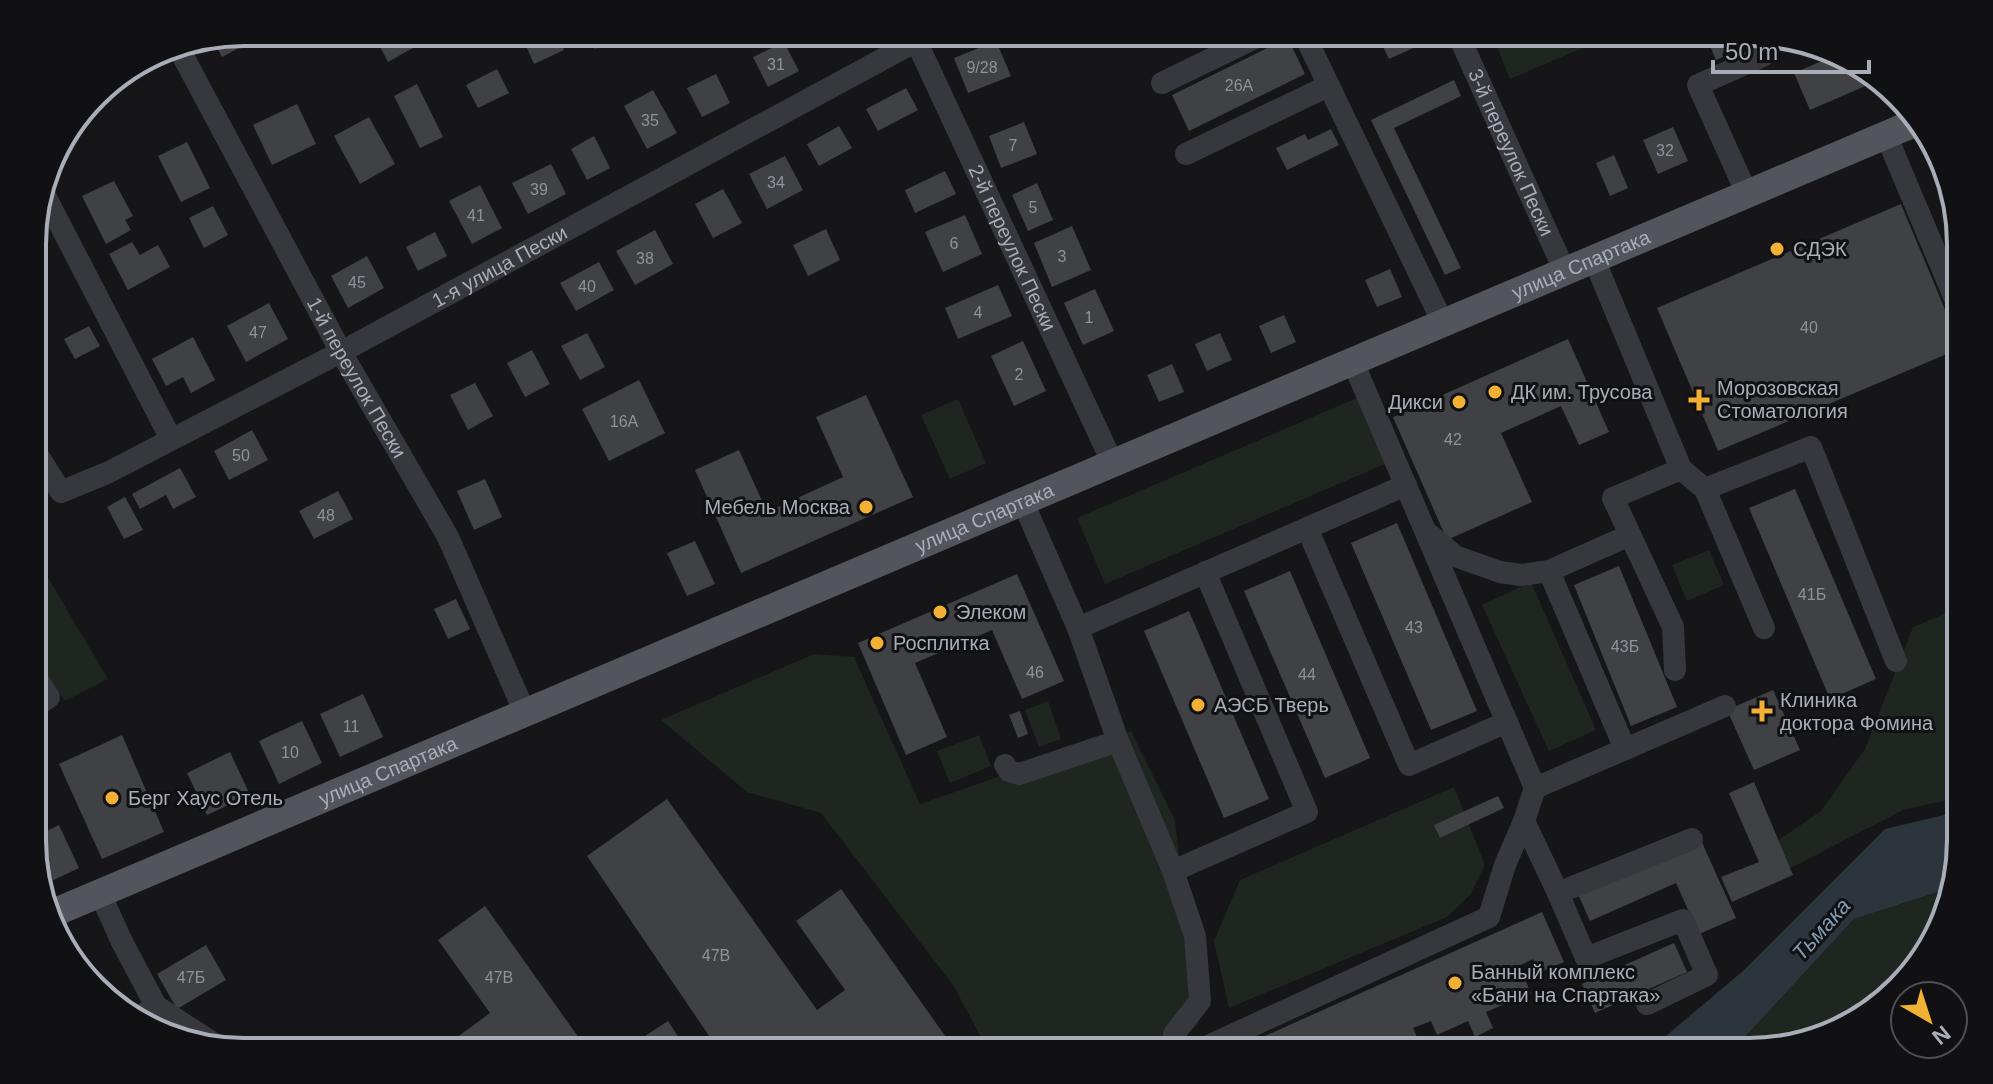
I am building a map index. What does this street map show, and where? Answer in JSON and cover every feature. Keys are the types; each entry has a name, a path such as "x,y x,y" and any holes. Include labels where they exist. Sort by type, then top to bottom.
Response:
{"main road":[{"name":"улица Спартака","path":"59,910 1907,126"}],"street":[{"name":"1-я улица Пески","path":"46,468 61,492 109,472 341,352 901,46"},
{"name":"2-й переулок Пески","path":"926,46 1113,464"},
{"path":"1162,83 1238,46"},
{"path":"1309,46 1443,323"},
{"name":"3-й переулок Пески","path":"1463,46 1565,272"},
{"name":"1-й переулок Пески","path":"183,56 341,352 448,537 525,713"},
{"path":"1747,194 1698,85 1763,56"},
{"path":"1186,154 1328,86"},
{"path":"1886,135 1947,280"},
{"path":"50,206 171,439"},
{"path":"1594,259 1681,469 1705,489 1764,628"},
{"path":"1225,1038 1489,917 1535,788 1353,362"},
{"path":"1705,489 1811,447 1896,661"},
{"path":"1675,670 1673,627 1613,498 1681,469"},
{"path":"1078,628 1406,485"},
{"path":"1023,502 1078,628 1118,741 1173,871 1195,936 1200,1001 1174,1034 1176,1038"},
{"path":"1307,528 1409,765 1507,722"},
{"path":"1425,531 1455,556 1500,572 1521,575 1549,571 1630,535"},
{"path":"1549,571 1625,749"},
{"path":"1173,871 1307,812 1205,572"},
{"path":"1535,788 1725,706"},
{"path":"1005,765 1009,771 1019,774 1118,741"},
{"path":"1524,821 1586,958 1683,920 1707,975 1647,1004"},
{"path":"1558,893 1692,839"},
{"path":"100,893 156,1006 195,1031"},
{"path":"147,1012 156,1006"}],"shaded area":[{"path":"1497,46 1587,46 1510,79"},
{"path":"1357,398 1385,464 1105,584 1077,518"},
{"path":"958,399 986,463 950,479 921,415"},
{"path":"1709,550 1724,585 1687,601 1672,565"},
{"path":"46,574 108,679 65,701 46,674"},
{"path":"1531,582 1596,730 1549,751 1482,605"},
{"path":"1947,613 1947,800 1903,810 1785,871 1773,844 1821,811 1865,749 1913,627"},
{"path":"814,654 854,657 920,804 1131,731 1175,820 1198,1024 1184,1038 981,1038 953,985 821,813 747,792 661,720"},
{"path":"1048,701 1061,739 1039,747 1025,710"},
{"path":"979,735 991,766 950,783 937,751"},
{"path":"1454,787 1485,865 1470,895 1447,917 1229,1008 1214,941 1240,880"},
{"path":"1940,891 1932,916 1914,950 1879,989 1859,1005 1812,1027 1762,1038 1745,1037 1854,919"}],"water":[{"name":"Тьмака","path":"1947,814 1945,865 1940,891 1854,919 1745,1038 1664,1038 1743,971 1885,829"}],"building":[{"path":"242,46 222,57 217,48"},
{"path":"379,46 416,46 388,62"},
{"path":"526,46 562,46 564,50 534,64"},
{"path":"776,46 786,46 799,71 768,87 753,57"},
{"path":"984,46 998,46 1011,76 968,93 954,58"},
{"path":"1272,46 1292,46 1305,74 1189,131 1172,95"},
{"path":"1383,46 1418,46 1389,59"},
{"path":"1710,46 1748,46 1716,60"},
{"path":"1822,61 1867,85 1810,110 1794,73"},
{"path":"497,69 509,93 478,108 466,85"},
{"path":"716,74 730,103 702,117 687,88"},
{"path":"1454,80 1461,96 1394,128 1461,268 1445,275 1371,120"},
{"path":"417,84 443,137 420,148 394,96"},
{"path":"906,88 918,110 878,131 866,109"},
{"path":"653,90 677,133 647,149 624,106"},
{"path":"297,104 316,144 272,165 253,125"},
{"path":"369,117 395,164 360,184 334,136"},
{"path":"1024,122 1037,154 1001,168 989,136"},
{"path":"839,126 852,148 819,166 807,144"},
{"path":"1673,127 1688,161 1658,174 1643,140"},
{"path":"1331,129 1339,145 1287,170 1276,148 1305,134 1308,140"},
{"path":"594,136 610,168 587,180 571,149"},
{"path":"187,142 210,188 181,202 158,156"},
{"path":"1614,155 1628,188 1610,196 1596,163"},
{"path":"785,156 803,190 767,209 749,174"},
{"path":"551,164 566,194 528,214 512,183"},
{"path":"945,171 956,194 915,213 905,190"},
{"path":"114,181 133,216 125,220 131,230 106,244 82,196"},
{"path":"1037,183 1053,220 1028,231 1012,195"},
{"path":"480,185 502,228 472,244 449,201"},
{"path":"723,189 742,223 713,238 695,204"},
{"path":"1901,204 1947,314 1947,354 1718,451 1657,308"},
{"path":"213,206 228,235 204,248 189,218"},
{"path":"965,215 982,254 943,272 925,232"},
{"path":"1072,226 1091,270 1052,287 1034,243"},
{"path":"826,229 840,260 808,276 793,245"},
{"path":"655,230 673,264 635,285 616,251"},
{"path":"435,232 447,256 418,271 406,247"},
{"path":"132,242 140,255 158,245 170,267 128,290 109,254"},
{"path":"367,256 384,288 348,308 331,276"},
{"path":"599,262 614,290 576,311 560,283"},
{"path":"1390,269 1402,297 1377,307 1365,280"},
{"path":"998,285 1012,316 958,339 945,308"},
{"path":"1095,289 1114,331 1083,345 1064,303"},
{"path":"269,303 288,339 246,362 227,326"},
{"path":"1284,315 1296,342 1271,353 1259,326"},
{"path":"89,326 100,346 75,359 64,339"},
{"path":"587,333 605,367 580,380 561,346"},
{"path":"1220,333 1232,360 1207,371 1195,344"},
{"path":"193,337 215,380 191,393 183,377 166,386 152,359"},
{"path":"1568,339 1609,432 1579,445 1561,406 1501,433 1532,502 1447,540 1393,417"},
{"path":"1023,341 1046,391 1014,406 991,356"},
{"path":"532,350 550,384 525,397 507,363"},
{"path":"1172,364 1184,392 1159,402 1147,375"},
{"path":"639,380 665,433 609,461 582,409"},
{"path":"475,383 493,416 468,430 450,395"},
{"path":"866,395 913,497 741,573 695,470 739,450 767,512 843,477 816,417"},
{"path":"252,430 268,460 229,480 214,451"},
{"path":"180,468 196,497 173,509 166,495 140,509 132,494"},
{"path":"485,479 502,517 474,530 457,491"},
{"path":"1795,489 1876,679 1830,699 1749,508"},
{"path":"338,491 353,519 314,539 299,511"},
{"path":"125,497 143,530 124,539 107,507"},
{"path":"1397,523 1477,711 1431,730 1351,543"},
{"path":"695,541 715,584 687,596 667,553"},
{"path":"1619,566 1677,707 1631,726 1574,585"},
{"path":"1290,571 1370,758 1325,778 1244,591"},
{"path":"1017,574 1064,681 1022,699 992,630 915,663 947,737 906,755 858,643"},
{"path":"456,599 470,629 448,639 434,609"},
{"path":"1189,611 1269,799 1224,818 1144,631"},
{"path":"1773,690 1800,750 1754,770 1727,710"},
{"path":"363,694 383,737 340,757 320,714"},
{"path":"1020,711 1028,734 1018,738 1009,715"},
{"path":"302,721 322,763 279,784 259,741"},
{"name":"Берг Хаус Отель","path":"122,735 164,832 102,859 59,764"},
{"path":"230,752 250,795 207,815 187,773"},
{"path":"1754,782 1793,875 1732,902 1721,877 1759,862 1729,793"},
{"path":"1498,796 1504,808 1440,838 1434,825"},
{"path":"667,799 817,1010 845,990 796,921 841,889 947,1038 710,1038 587,856"},
{"path":"59,825 79,868 51,881 48,865 46,831"},
{"path":"1700,838 1736,918 1699,934 1676,883 1590,921 1577,892"},
{"path":"485,906 579,1038 456,1038 490,1013 438,940"},
{"name":"Банный комплекс «Бани на Спартака»","path":"1542,912 1564,962 1539,973 1533,959 1519,966 1531,993 1486,1012 1493,1028 1475,1037 1468,1021 1437,1035 1431,1021 1413,1028 1417,1037 1415,1038 1260,1038"},
{"path":"1674,943 1687,972 1595,1013 1582,984"},
{"path":"206,945 226,980 177,1009 157,974"},
{"path":"668,1021 679,1038 646,1038 645,1036"}],"place":[{"name":"СДЭК","path":"1777,249"},
{"name":"ДК им. Трусова","path":"1495,392"},
{"name":"Морозовская Стоматология","path":"1699,400"},
{"name":"Дикси","path":"1459,402"},
{"name":"Мебель Москва","path":"866,507"},
{"name":"Элеком","path":"940,612"},
{"name":"Росплитка","path":"877,643"},
{"name":"АЭСБ Тверь","path":"1198,705"},
{"name":"Клиника доктора Фомина","path":"1762,711"},
{"name":"Берг Хаус Отель","path":"112,798"},
{"name":"Банный комплекс «Бани на Спартака»","path":"1455,983"}]}
